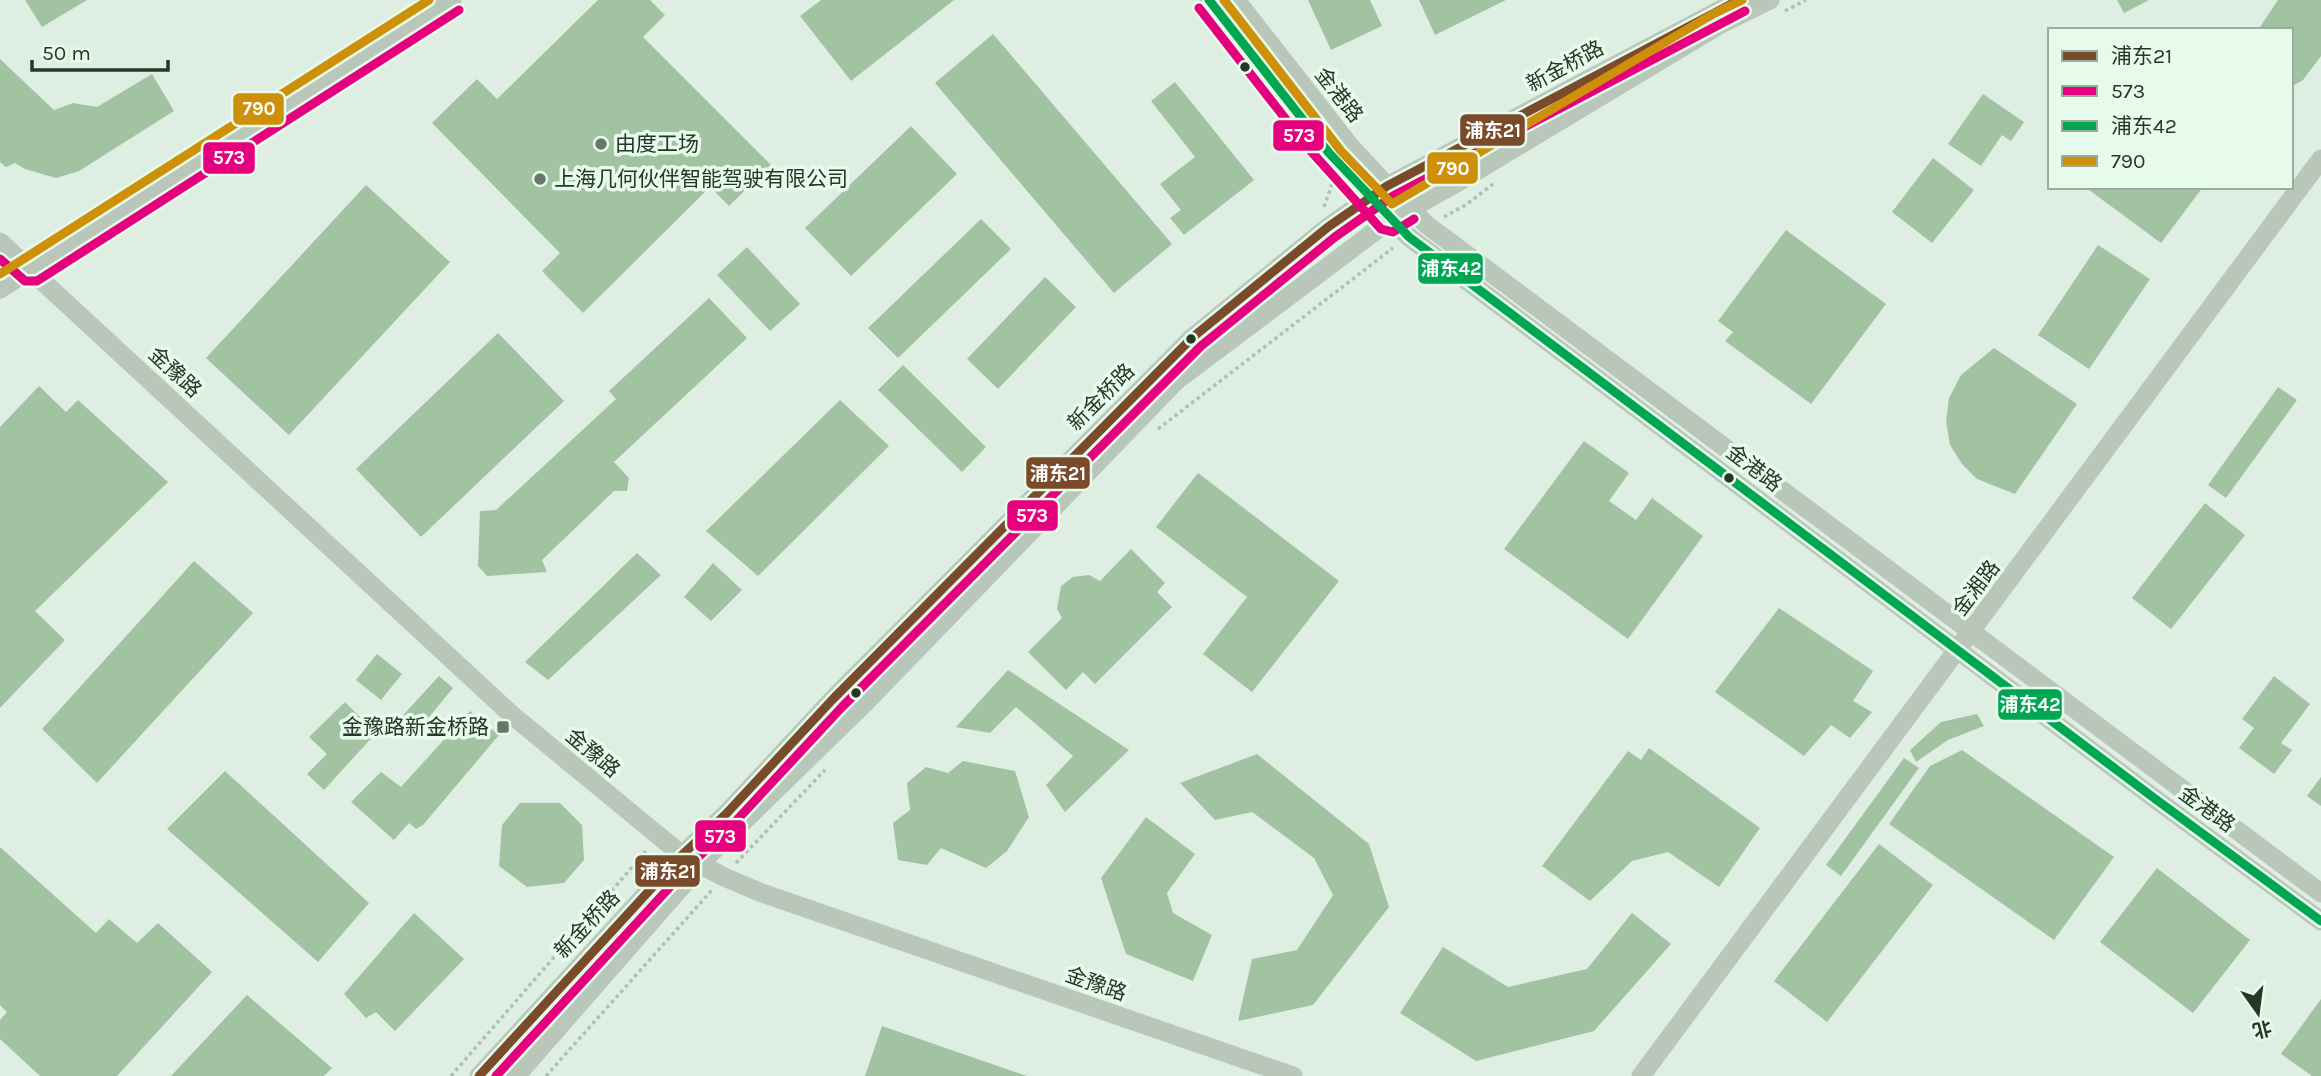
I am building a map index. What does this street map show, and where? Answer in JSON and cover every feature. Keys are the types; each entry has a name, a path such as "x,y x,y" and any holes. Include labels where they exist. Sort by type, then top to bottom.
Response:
{"street":[{"path":"0,289 452,0"},
{"name":"金港路","path":"1209,0 1332,159 1367,198 1409,237 2321,922"},
{"name":"金港路","path":"1236,0 1350,146 1387,186 1418,204 1427,225 2321,893"},
{"name":"新金桥路","path":"479,1076 682,855 726,814 834,699 1193,337 1367,198 1739,0"},
{"name":"新金桥路","path":"516,1076 700,864 867,701 1176,382 1391,220 1718,25 1777,6"},
{"name":"金湘路","path":"1641,1076 2321,159"},
{"name":"金豫路","path":"0,242 512,715 682,855 762,893 1293,1076"}],"path":[{"path":"1777,6 1806,0"},
{"path":"1427,225 1467,204 1496,182"},
{"path":"1418,204 1447,215 1454,222"},
{"path":"1157,430 1409,237"},
{"path":"546,1076 724,877 830,765"}],"building":[{"path":"25,0 87,0 42,27"},
{"name":"由度工场","path":"598,0 650,0 665,15 643,37 771,165 729,206 710,187 583,313 542,271 560,253 432,123 477,79 497,99"},
{"path":"821,0 954,0 851,81 800,16"},
{"path":"1308,0 1370,0 1382,26 1331,50"},
{"path":"1419,0 1506,0 1435,35"},
{"path":"2117,0 2149,0 2124,13"},
{"path":"2278,0 2321,0 2321,56 2303,80 2293,86 2293,28 2259,28"},
{"path":"993,34 1172,244 1114,293 935,83"},
{"path":"0,59 54,110 73,103 97,107 152,74 174,111 79,171 56,178 25,169 15,163 6,167 0,162"},
{"path":"1175,82 1254,180 1184,235 1170,218 1181,210 1160,184 1195,157 1151,101"},
{"path":"1983,94 2024,122 2011,141 2002,135 1981,166 1948,144"},
{"path":"911,126 957,174 851,276 805,228"},
{"path":"1933,158 1974,190 1932,243 1892,212"},
{"path":"366,185 450,262 289,435 206,358"},
{"path":"2088,189 2202,189 2161,243"},
{"path":"981,219 1011,249 898,358 868,328"},
{"path":"1786,230 1886,304 1811,404 1725,341 1733,332 1718,321"},
{"path":"2098,245 2150,279 2089,369 2038,335"},
{"path":"747,247 800,304 770,331 717,275"},
{"path":"1045,277 1076,307 998,389 967,359"},
{"path":"709,298 747,338 614,462 629,478 627,491 614,491 542,560 547,572 487,576 478,566 480,511 496,510 616,399 609,391"},
{"path":"498,333 564,401 421,537 356,469"},
{"path":"1994,348 2077,404 2015,494 1977,479 1962,464 1950,445 1946,421 1949,398 1961,375"},
{"path":"903,365 986,447 962,472 878,390"},
{"path":"39,386 66,412 78,400 168,482 35,611 65,640 0,708 0,427"},
{"path":"2278,387 2297,400 2226,498 2208,485"},
{"path":"840,400 889,446 758,576 706,531"},
{"path":"1584,441 1629,473 1609,501 1636,520 1652,498 1703,536 1628,639 1504,549"},
{"path":"1198,473 1339,581 1252,692 1203,654 1247,597 1156,527"},
{"path":"2205,503 2245,535 2171,629 2132,598"},
{"path":"1131,549 1165,583 1157,592 1172,607 1095,684 1083,672 1066,690 1028,652 1062,618 1057,609 1061,586 1073,577 1089,575 1100,581"},
{"path":"637,553 661,575 548,680 525,662"},
{"path":"194,561 253,613 97,783 42,729"},
{"path":"713,563 742,590 711,621 684,597"},
{"path":"1779,608 1873,671 1853,701 1872,712 1850,738 1831,725 1804,756 1715,692"},
{"path":"377,654 402,674 381,700 356,680"},
{"path":"1008,670 1129,750 1065,812 1046,785 1073,756 1016,707 990,733 956,727"},
{"path":"439,676 453,688 411,739 395,724"},
{"path":"2274,676 2310,704 2281,743 2292,750 2274,774 2239,748 2254,728 2242,719"},
{"path":"345,702 376,733 324,790 307,774 327,754 309,737"},
{"path":"470,711 499,735 423,825 416,829 409,823 394,840 351,802 381,772 401,787"},
{"path":"1977,714 1984,726 1948,740 1916,762 1910,750 1941,722"},
{"path":"1649,748 1760,828 1719,887 1668,852 1632,861 1590,901 1542,866 1628,751 1641,760"},
{"path":"1962,750 2114,857 2054,940 1889,824 1930,766"},
{"path":"1257,754 1369,844 1389,907 1313,1005 1238,1021 1252,959 1297,950 1333,895 1314,858 1252,812 1215,820 1180,783"},
{"path":"1904,758 1919,768 1841,876 1826,865"},
{"path":"963,761 1015,771 1029,817 1007,851 986,868 941,848 927,865 898,860 893,823 910,810 907,783 926,767 948,773"},
{"path":"225,771 369,903 318,962 167,829"},
{"path":"2321,777 2321,806 2307,796"},
{"path":"520,803 560,803 582,825 584,860 564,883 527,887 499,866 502,825"},
{"path":"1146,817 1195,854 1167,893 1173,913 1212,935 1193,981 1126,954 1101,878"},
{"path":"1879,844 1933,885 1827,1022 1774,981"},
{"path":"0,847 96,933 109,919 137,943 158,923 212,972 117,1076 40,1076 0,1039 0,1020 7,1012 0,1005"},
{"path":"2157,868 2250,940 2193,1013 2100,942"},
{"path":"414,913 464,959 395,1031 376,1012 366,1018 344,994"},
{"path":"1632,913 1671,944 1594,1031 1476,1061 1400,1013 1443,947 1508,987 1587,969"},
{"path":"247,995 332,1068 324,1076 171,1076"},
{"path":"2321,999 2321,1076 2312,1076 2281,1054"},
{"path":"882,1026 1027,1076 865,1076"}],"transit line":[{"name":"790","path":"0,274 429,0"},
{"name":"浦东42","path":"1209,0 1329,153 1409,237 2321,921"},
{"name":"790","path":"1224,0 1341,151 1392,204 1713,14 1742,0"},
{"name":"浦东21","path":"479,1076 682,855 726,814 833,699 1193,337 1328,227 1387,186 1739,0"},
{"name":"573","path":"1199,8 1309,149 1381,229 1393,232 1414,219"},
{"name":"573","path":"0,259 25,281 37,281 459,10"},
{"name":"573","path":"496,1076 691,864 735,822 842,707 1201,346 1335,237 1393,196 1745,11"}],"place":[{"name":"由度工场","path":"601,144"},
{"name":"上海几何伙伴智能驾驶有限公司","path":"540,179"},
{"name":"金豫路新金桥路","path":"503,727"}]}
